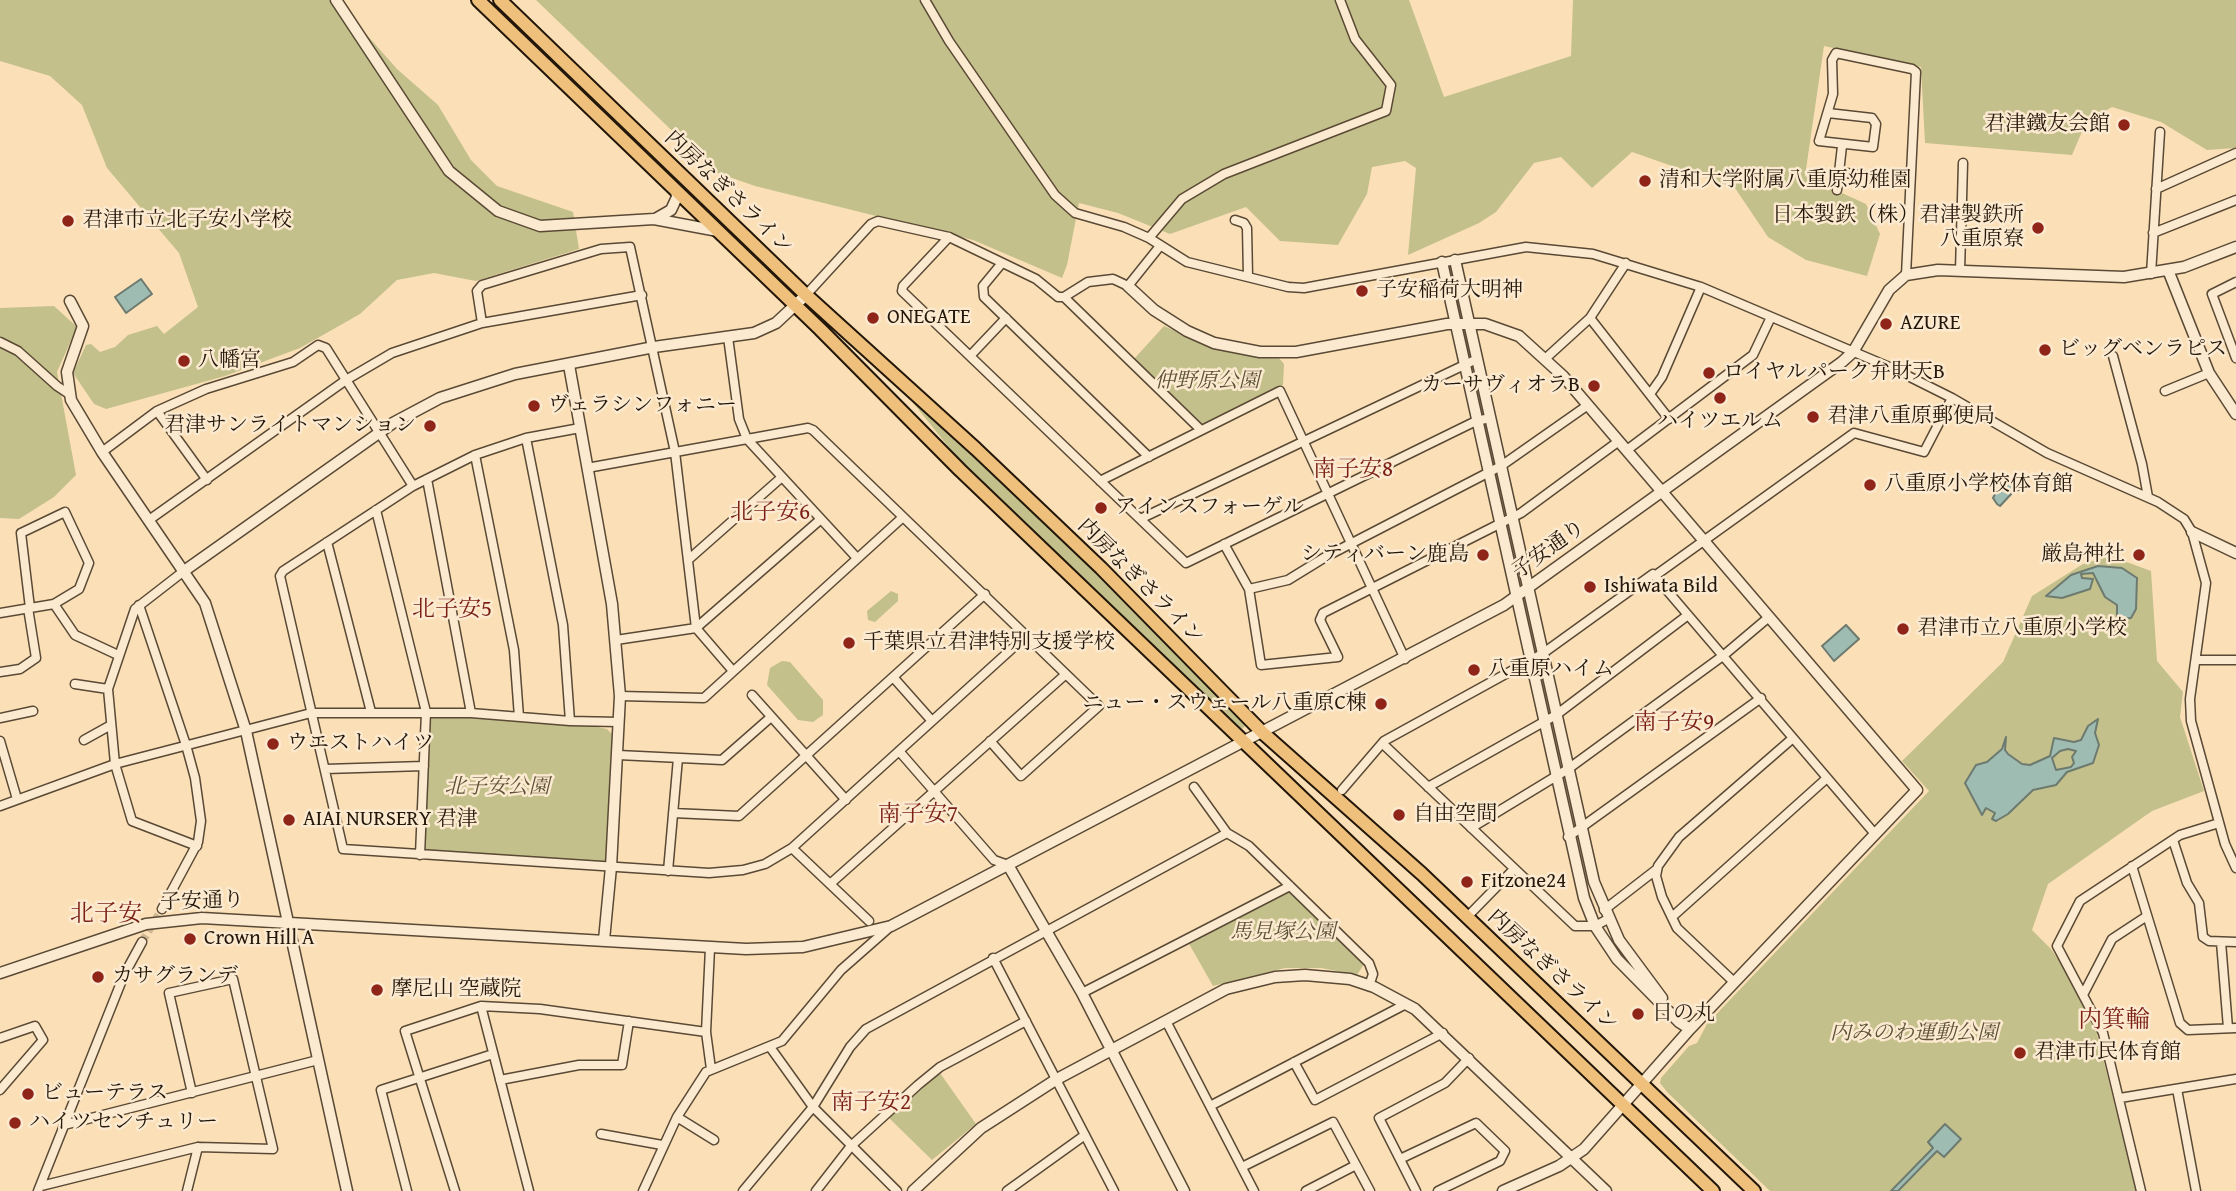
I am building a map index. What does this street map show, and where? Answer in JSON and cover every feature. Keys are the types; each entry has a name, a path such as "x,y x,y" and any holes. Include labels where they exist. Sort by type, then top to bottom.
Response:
{"highway":[{"name":"内房なぎさライン","path":"478,0 719,231 960,470 1713,1191"},
{"name":"内房なぎさライン","path":"500,0 806,295 1043,513 1264,733 1421,873 1754,1191"}],"street":[{"path":"336,0 449,171 498,211 540,226 654,219 719,231"},
{"path":"925,0 949,41 1055,195 1075,214 1149,238 1187,262 1304,288 1526,247 1593,254 1701,287 1853,352 1952,398 2047,453 2148,497 2184,519 2192,532 2206,583 2191,721 2219,823 2236,868"},
{"path":"1149,238 1182,200 1224,174 1387,111 1391,85 1355,39 1340,0"},
{"path":"1828,113 1872,118 1876,124 1873,147 1842,146 1819,141 1833,94 1832,60 1836,53 1912,69 1917,81 1906,275"},
{"path":"2151,274 2160,132"},
{"path":"1837,190 1842,146"},
{"path":"2156,189 2236,153"},
{"path":"1960,271 1963,163"},
{"path":"1839,172 1910,182"},
{"path":"654,219 671,210 677,197 676,190"},
{"path":"2153,233 2236,200"},
{"path":"1234,220 1244,223 1247,228 1248,276"},
{"path":"197,845 132,821 116,764 108,689 118,655 139,605 379,432 414,410 465,388 515,374 766,329 795,306 878,221 949,237 1036,279 1058,297 1064,297 1088,282 1113,279 1128,286 1154,310 1187,331 1214,342 1260,352 1296,352 1454,323 1506,330 1546,358 1588,405 1917,790 1690,1029 1573,1159 1522,1188 1503,1191"},
{"path":"949,237 903,286 902,291 1186,563 1476,421 1490,418"},
{"path":"482,323 477,291 482,285 612,247 627,246 633,252 676,452 696,628 733,671"},
{"path":"1128,286 1160,246"},
{"path":"1853,352 1888,290 1906,275 1923,271 2100,277 2151,274 2236,247"},
{"path":"1455,260 1581,831 1606,914 1642,974 1690,1029"},
{"path":"1442,262 1576,876 1595,926 1635,980 1690,1029"},
{"path":"1002,263 983,286 982,292 1149,457"},
{"path":"1546,358 1590,318 1626,263"},
{"path":"2168,270 2209,373 2236,414"},
{"path":"2236,282 2213,292 2232,336 2236,358"},
{"path":"1650,394 1662,377 1701,287"},
{"path":"149,520 346,380 416,343 482,323 642,295"},
{"path":"1064,297 1201,430"},
{"path":"70,301 83,326 67,372 69,394 102,452 205,603 246,731 348,1191"},
{"path":"1627,450 1753,355 1771,317"},
{"path":"970,356 1006,318"},
{"path":"1590,318 1669,419"},
{"path":"728,337 738,419 747,439 857,558"},
{"path":"0,342 18,351 69,394"},
{"path":"102,452 157,411 206,389 293,362 318,345 326,348 413,486"},
{"name":"子安通り","path":"0,973 146,924 202,918 710,948 803,947 891,926 1405,659 1515,598 1853,352"},
{"path":"2113,356 2142,464 2148,497"},
{"path":"1140,519 1477,359"},
{"path":"569,365 615,639 620,696 611,867 604,940"},
{"path":"2165,391 2209,373"},
{"path":"1100,481 1280,391 1405,659"},
{"path":"1342,790 1383,744 1542,654 1854,433 1924,452 1952,398"},
{"path":"1249,589 1288,580 1351,543 1501,466 1588,405"},
{"path":"157,411 206,480"},
{"path":"580,428 526,438 475,455 413,486 283,570 280,576 343,849 724,873 765,864 792,848 1027,635"},
{"path":"587,468 808,428 985,594 1099,706 1021,776 990,741"},
{"path":"526,438 563,625 570,721"},
{"path":"1224,544 1249,589 1261,665 1338,657 1320,616 1512,519 1619,441"},
{"path":"475,455 514,650 519,717"},
{"path":"688,561 782,477"},
{"path":"427,479 471,713"},
{"path":"376,510 426,712 420,855"},
{"path":"0,613 29,608 54,604 58,599 76,593 89,563 67,513 63,511 21,533 29,608 36,658 20,669 0,672"},
{"path":"620,696 704,698 904,517"},
{"path":"615,639 696,628 821,519"},
{"path":"2192,532 2236,552"},
{"path":"327,542 371,712"},
{"path":"1656,575 1875,834"},
{"path":"673,813 739,816 985,594"},
{"path":"54,604 75,635 118,655"},
{"path":"139,605 186,745 195,778 201,821 197,845 162,909"},
{"path":"1429,787 1543,724 1688,615"},
{"path":"1471,828 1568,769 1724,655 1769,617"},
{"path":"2196,660 2236,660"},
{"path":"830,884 1066,674"},
{"path":"892,677 932,721"},
{"path":"75,684 108,689"},
{"path":"752,695 846,800"},
{"path":"1568,837 1581,831 1761,698"},
{"path":"0,718 33,711"},
{"path":"0,806 116,764 311,713 471,713 620,722"},
{"path":"618,755 722,760 771,717"},
{"path":"84,740 111,725"},
{"path":"1383,744 1575,926 1595,926 1657,869 1679,837 1793,738"},
{"path":"0,741 17,799"},
{"path":"899,751 993,860 1008,865 1082,993 1184,1191"},
{"path":"668,871 678,758"},
{"path":"325,769 424,766"},
{"path":"1672,917 1828,778"},
{"path":"1195,788 1227,833 1249,846 1369,963 1373,974 1369,986"},
{"path":"2141,1191 2103,1033 2057,946 2080,901 2173,840 2219,823"},
{"path":"743,1191 813,1107 850,1047 866,1029 1227,833"},
{"path":"2173,840 2187,883 2199,903 2203,937 2209,942 2236,942"},
{"path":"792,848 869,921"},
{"path":"2132,866 2183,1029 2232,1028 2221,942"},
{"path":"1471,913 1514,869"},
{"path":"1657,869 1662,897 1677,928 1734,982"},
{"path":"1082,993 1290,886"},
{"path":"2084,993 2112,939 2147,916"},
{"path":"643,1191 677,1117 698,1082 711,1069 769,1047 791,1032 841,970 891,926"},
{"path":"40,1188 124,975 142,942"},
{"path":"710,948 706,1032 711,1069"},
{"path":"993,958 1114,1191"},
{"path":"913,1191 981,1128 1057,1079 1227,989 1275,976 1330,976 1369,986 1406,1004 1443,1033 1603,1189"},
{"path":"40,1188 198,1147 273,1149 233,978 169,993 192,1093"},
{"path":"1210,1106 1406,1004"},
{"path":"455,1191 405,1031 481,1006 540,1009 706,1032"},
{"path":"481,1006 529,1191"},
{"path":"500,1080 579,1065 622,1065 629,1021"},
{"path":"816,1191 851,1146 940,1067 1026,1021"},
{"path":"1166,1021 1254,1191"},
{"path":"0,1038 35,1027 43,1040 0,1090"},
{"path":"1294,1062 1315,1100 1443,1033"},
{"path":"769,1047 813,1107 897,1191"},
{"path":"407,1191 381,1090 493,1054"},
{"path":"1416,1191 1379,1118 1445,1083 1469,1058"},
{"path":"64,1125 318,1060"},
{"path":"2120,1098 2236,1079"},
{"path":"2177,1089 2196,1191"},
{"path":"677,1117 714,1140"},
{"path":"1242,1167 1330,1122 1335,1124 1370,1191"},
{"path":"1400,1159 1476,1123 1505,1151 1500,1161 1438,1191"},
{"path":"601,1134 663,1145"},
{"path":"1007,1191 1085,1135"},
{"path":"187,1191 198,1147"},
{"path":"1306,1191 1356,1165"}],"green space":[{"path":"0,0 336,0 397,69 438,105 471,160 497,186 573,212 579,249 476,281 434,273 397,280 360,314 300,348 225,376 106,409 94,404 73,373 86,345 91,344 100,352 115,347 128,335 157,326 164,334 198,307 179,253 107,168 82,105 50,76 0,61"},
{"path":"536,0 1409,0 1444,97 1571,56 1573,0 2236,0 2236,148 2207,150 2161,122 2112,107 2086,122 2072,155 1925,143 1921,67 1824,46 1805,176 1866,204 1880,234 1867,276 1806,260 1768,237 1735,188 1632,152 1592,188 1561,157 1534,163 1496,212 1479,223 1408,255 1416,168 1405,161 1372,167 1367,194 1338,245 1280,241 1246,207 1170,234 1118,213 1079,203 1062,278 973,240 755,186 715,172"},
{"path":"54,306 77,327 57,372 76,475 54,497 19,519 0,518 0,308"},
{"name":"仲野原公園","path":"1164,326 1214,348 1279,358 1284,364 1283,385 1203,424 1134,359"},
{"path":"910,399 986,463 1154,627 1246,725 1242,729 1142,638 959,460"},
{"name":"内みのわ運動公園","path":"2110,556 2151,571 2157,661 2183,692 2180,717 2204,791 2152,811 2048,884 2032,930 2051,949 2070,977 2097,1034 2136,1191 1770,1191 1668,1093 1660,1083 1661,1078 1689,1046 1697,1043 1707,1024 1929,791 1902,761 2003,662 2032,596 2083,564"},
{"path":"891,591 898,594 898,601 875,622 868,620 867,611"},
{"path":"782,661 790,662 823,700 823,715 813,722 798,720 767,685 770,668"},
{"name":"北子安公園","path":"487,716 490,719 571,726 579,723 607,729 614,736 605,864 425,850 430,717"},
{"name":"馬見塚公園","path":"1289,891 1366,961 1357,975 1321,968 1285,968 1213,986 1188,942"},
{"path":"940,1073 976,1124 932,1160 889,1118"}],"water":[{"path":"141,279 152,294 126,313 115,297"},
{"path":"2020,476 2024,480 2025,489 2014,491 2000,506 1997,504 1993,498 1996,492 2004,483 2015,483"},
{"path":"2098,566 2122,568 2137,578 2136,609 2131,618 2120,619 2117,616 2117,605 2105,597 2093,573 2081,574 2082,578 2093,579 2090,589 2062,598 2046,596 2071,575"},
{"path":"1846,625 1859,639 1834,661 1822,646"},
{"path":"2098,719 2095,733 2099,745 2093,763 2067,772 2056,785 2033,790 2008,814 1996,821 1992,819 1995,813 1986,808 1982,815 1965,783 1976,765 1987,762 2002,749 2006,737 2005,750 2008,754 2022,764 2030,765 2050,756 2054,738 2074,742 2081,740 2088,726","holes":["2060,751 2076,751 2071,767 2056,770 2052,758"]},
{"path":"1945,1124 1961,1139 1944,1157 1937,1151 1898,1191 1891,1191 1933,1148 1928,1142"}],"tunnel":[{"path":"142,942 162,909"}],"place":[{"name":"君津鐵友会館","path":"2124,125"},
{"name":"清和大学附属八重原幼稚園","path":"1645,181"},
{"name":"君津市立北子安小学校","path":"68,221"},
{"name":"日本製鉄（株）君津製鉄所 八重原寮","path":"2038,228"},
{"name":"子安稲荷大明神","path":"1362,291"},
{"name":"ONEGATE","path":"873,318"},
{"name":"AZURE","path":"1886,324"},
{"name":"ビッグベンラピス","path":"2045,350"},
{"name":"八幡宮","path":"184,361"},
{"name":"ロイヤルパーク弁財天B","path":"1709,373"},
{"name":"カーサヴィオラB","path":"1594,386"},
{"name":"ハイツエルム","path":"1720,398"},
{"name":"ヴェラシンフォニー","path":"534,406"},
{"name":"君津八重原郵便局","path":"1813,417"},
{"name":"君津サンライトマンション","path":"430,426"},
{"name":"八重原小学校体育館","path":"1870,485"},
{"name":"アインスフォーゲル","path":"1101,508"},
{"name":"シティバーン鹿島","path":"1483,555"},
{"name":"厳島神社","path":"2139,555"},
{"name":"Ishiwata Bild","path":"1590,587"},
{"name":"君津市立八重原小学校","path":"1903,629"},
{"name":"千葉県立君津特別支援学校","path":"849,643"},
{"name":"八重原ハイム","path":"1474,670"},
{"name":"ニュー・スウェール八重原C棟","path":"1381,704"},
{"name":"ウエストハイツ","path":"273,744"},
{"name":"自由空間","path":"1399,815"},
{"name":"AIAI NURSERY 君津","path":"289,820"},
{"name":"Fitzone24","path":"1467,882"},
{"name":"Crown Hill A","path":"190,939"},
{"name":"カサグランデ","path":"98,977"},
{"name":"摩尼山 空蔵院","path":"377,990"},
{"name":"日の丸","path":"1638,1014"},
{"name":"君津市民体育館","path":"2020,1053"},
{"name":"ビューテラス","path":"28,1094"},
{"name":"ハイツセンチュリー","path":"15,1123"}],"district":[{"name":"南子安8","path":"1353,470"},
{"name":"北子安6","path":"770,513"},
{"name":"北子安5","path":"452,610"},
{"name":"南子安9","path":"1674,723"},
{"name":"南子安7","path":"918,815"},
{"name":"北子安","path":"106,915"},
{"name":"内箕輪","path":"2114,1021"},
{"name":"南子安2","path":"871,1103"}]}
